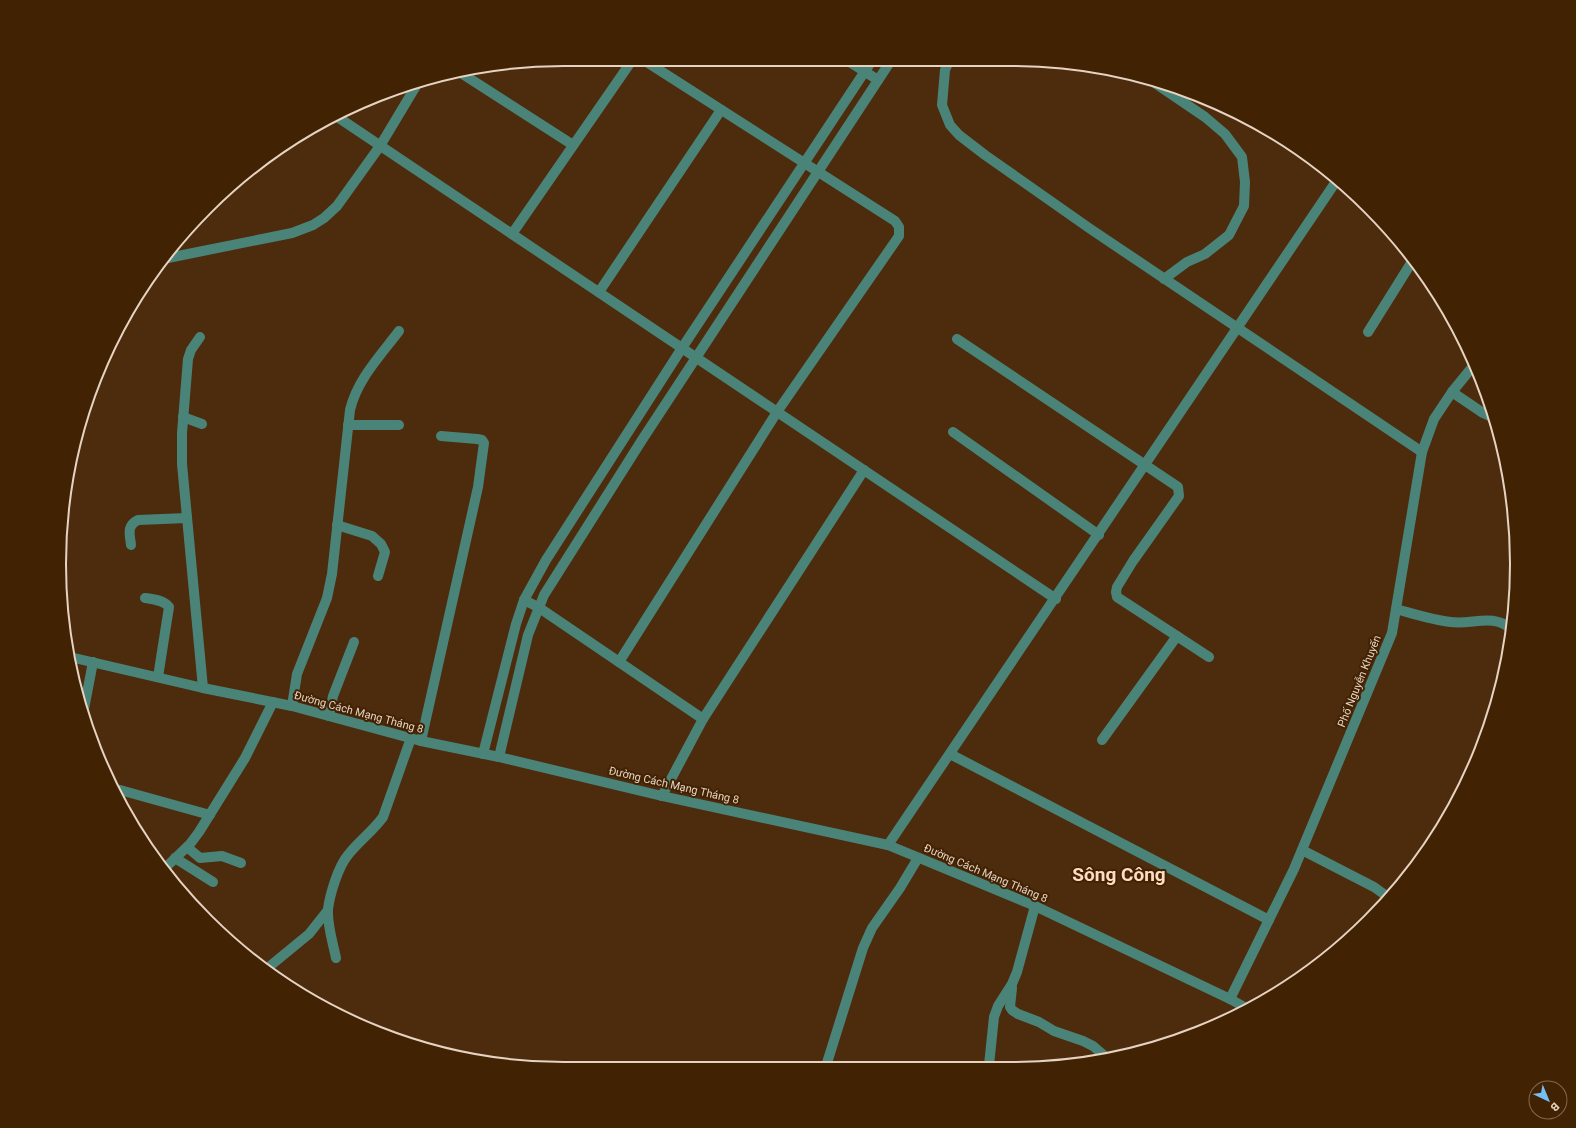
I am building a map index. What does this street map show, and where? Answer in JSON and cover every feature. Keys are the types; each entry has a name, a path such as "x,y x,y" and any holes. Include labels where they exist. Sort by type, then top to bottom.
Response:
{"street":[{"path":"512,234 628,66"},
{"path":"619,662 777,412 899,236 899,227 895,221 653,66"},
{"path":"855,66 878,80"},
{"path":"483,754 516,624 524,600 546,560 682,348 868,66"},
{"path":"499,757 528,636 538,607 544,595 642,440 887,66"},
{"path":"947,66 945,70 942,105 950,125 985,155 1237,329 1422,452"},
{"path":"466,76 573,145"},
{"path":"172,257 292,233 313,225 324,218 337,206 380,146 414,89"},
{"path":"1164,279 1187,262 1205,254 1229,235 1244,206 1246,182 1242,157 1225,134 1205,117 1165,90"},
{"path":"599,292 721,110"},
{"path":"340,119 1056,599"},
{"path":"888,845 1056,599 1334,185"},
{"path":"1368,332 1410,265"},
{"path":"292,706 297,674 327,598 332,574 348,425 353,397 359,385 399,331"},
{"path":"200,337 191,350 188,359 183,417 182,464 203,688"},
{"path":"957,339 1178,487 1179,496 1133,560 1117,587 1117,598 1209,657"},
{"name":"Phố Nguyễn Khuyến","path":"1230,999 1302,850 1392,633 1422,452 1434,419 1452,392 1470,369"},
{"path":"1452,392 1487,415"},
{"path":"183,417 202,424"},
{"path":"348,425 399,425"},
{"path":"628,432 642,440"},
{"path":"953,432 1099,534"},
{"path":"336,958 330,930 328,910 338,872 342,862 383,817 416,740 476,495 484,443 482,440 477,439 441,436"},
{"path":"662,796 703,719 864,470"},
{"path":"131,545 129,527 132,523 138,520 187,518"},
{"path":"337,525 372,536 378,540 384,552 378,576"},
{"path":"145,598 160,601 168,606 158,678"},
{"path":"524,600 538,607 703,719"},
{"path":"1396,609 1449,622 1459,623 1489,620 1498,621 1506,626"},
{"path":"1102,740 1177,636"},
{"path":"329,716 333,696 354,642"},
{"name":"Đường Cách Mạng Tháng 8","path":"75,658 203,688 292,706 416,740 499,757 662,796 888,845 1035,906 1242,1006"},
{"path":"85,701 93,662"},
{"path":"168,865 187,847 210,815 245,758 273,702"},
{"path":"950,754 1269,920"},
{"path":"120,790 210,815"},
{"path":"187,847 200,858 222,856 241,863"},
{"path":"1302,850 1374,887 1384,894"},
{"path":"175,858 213,882"},
{"path":"827,1062 864,948 872,928 900,888 918,858"},
{"path":"989,1062 994,1017 998,1006 1012,984 1017,972 1035,906"},
{"path":"270,966 309,934 328,910"},
{"path":"1012,984 1010,1007 1012,1010 1018,1014 1039,1022 1054,1031 1083,1041 1093,1046 1102,1053"}],"district":[{"name":"Sông Công","path":"1119,874"}]}
